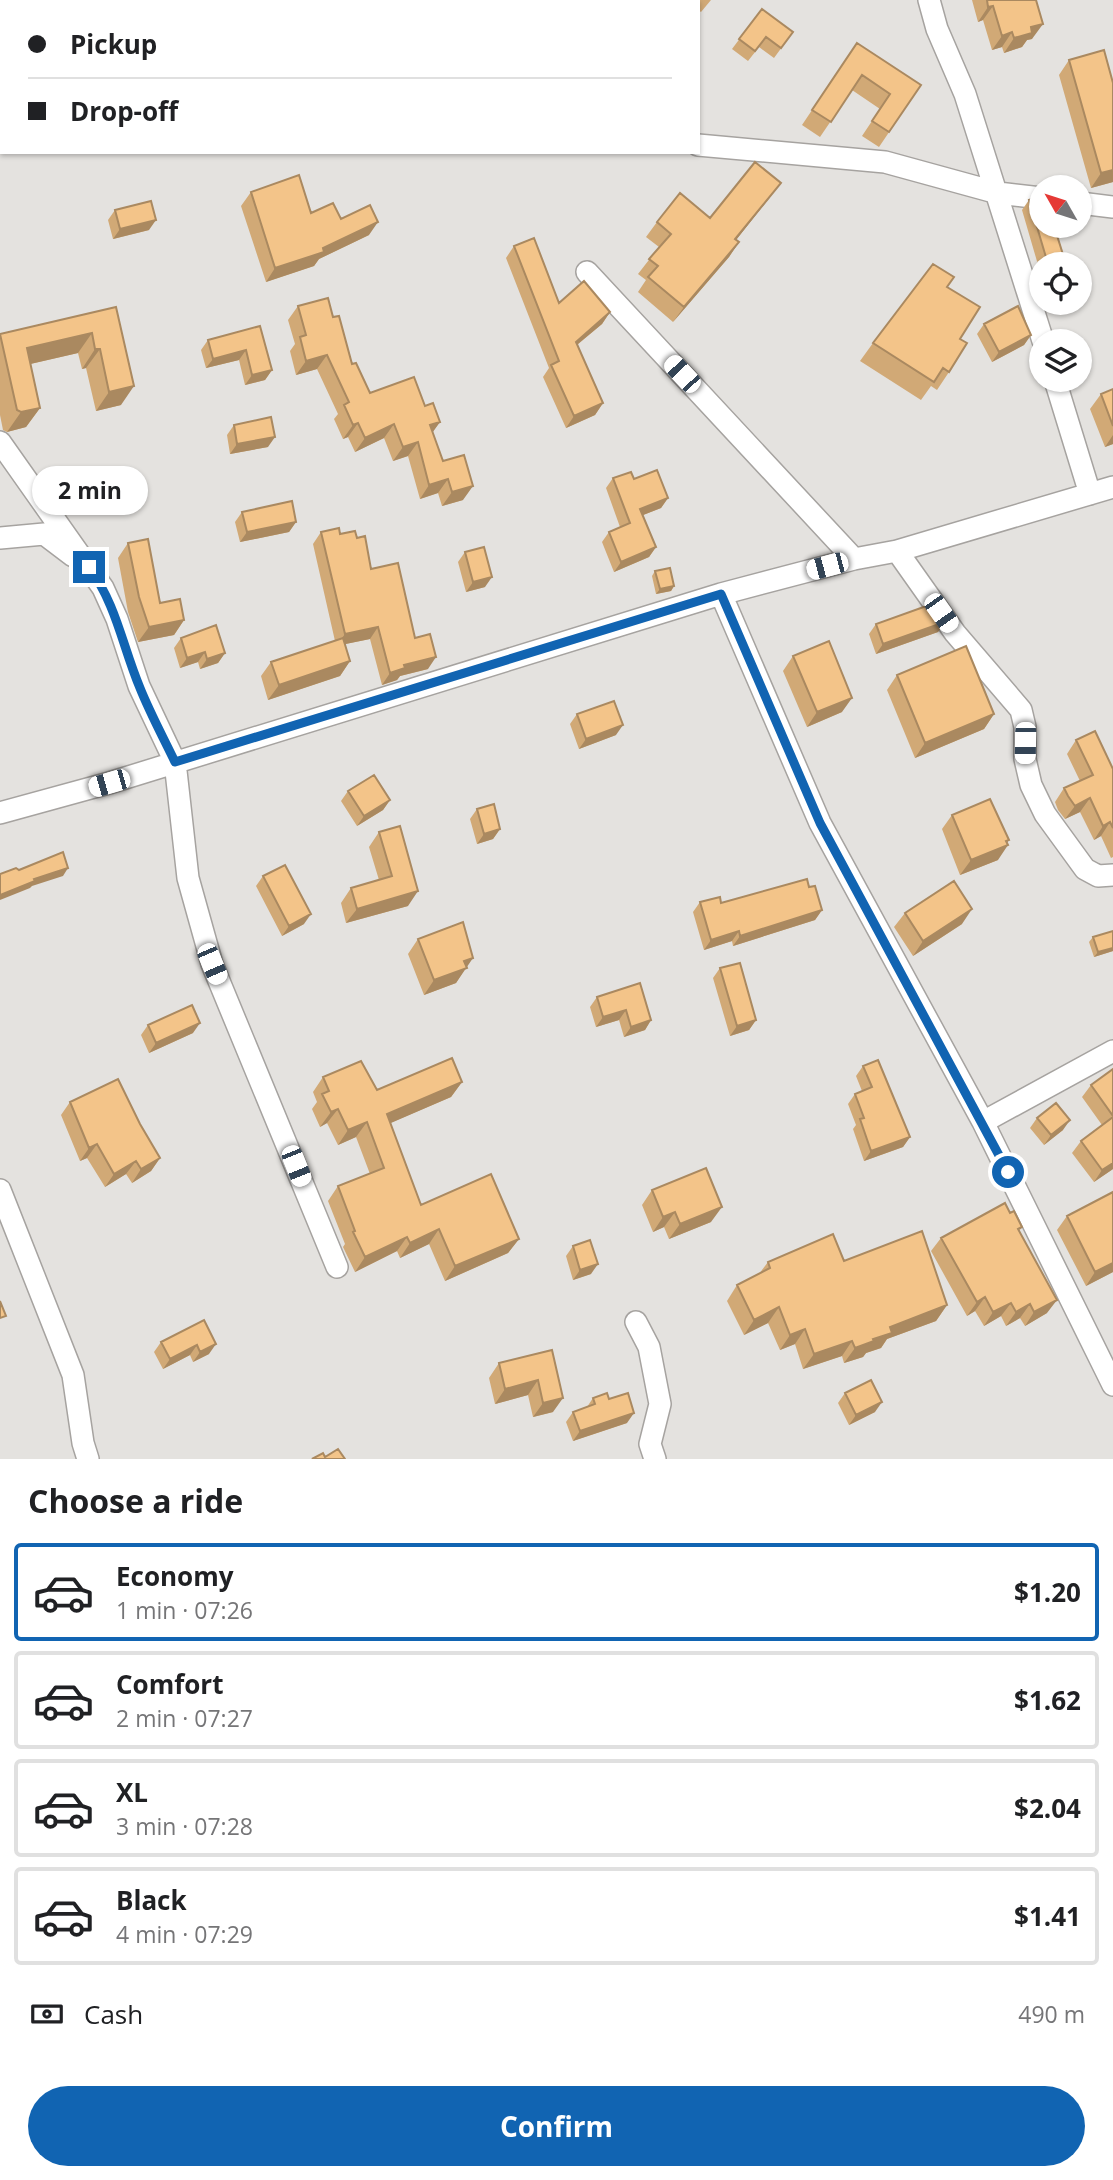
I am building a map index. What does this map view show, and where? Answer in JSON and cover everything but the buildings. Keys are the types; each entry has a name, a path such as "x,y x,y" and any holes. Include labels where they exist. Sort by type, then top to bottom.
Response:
{"street":[{"path":"929,0 937,29 965,94 1039,329"},
{"path":"700,145 884,162 998,193 1029,197"},
{"path":"1092,204 1113,207"},
{"path":"587,272 854,559"},
{"path":"1059,392 1090,494"},
{"path":"0,442 103,588 117,619 139,686 175,762 188,878 212,964 338,1267"},
{"path":"0,813 721,594 854,559 897,551 1113,487"},
{"path":"0,538 44,534 72,555 103,588"},
{"path":"897,551 955,633 1021,710 1025,727 1025,759 1031,785 1045,814 1085,869 1098,876 1113,875"},
{"path":"721,594 820,823 1104,1341 1113,1385"},
{"path":"983,1122 1113,1051"},
{"path":"0,1190 74,1375 83,1443 88,1459"},
{"path":"636,1322 649,1346 660,1404 650,1444 656,1459"}],"route":[{"path":"89,567 103,588 117,619 139,686 175,762 721,594 820,823 1008,1172"}]}
